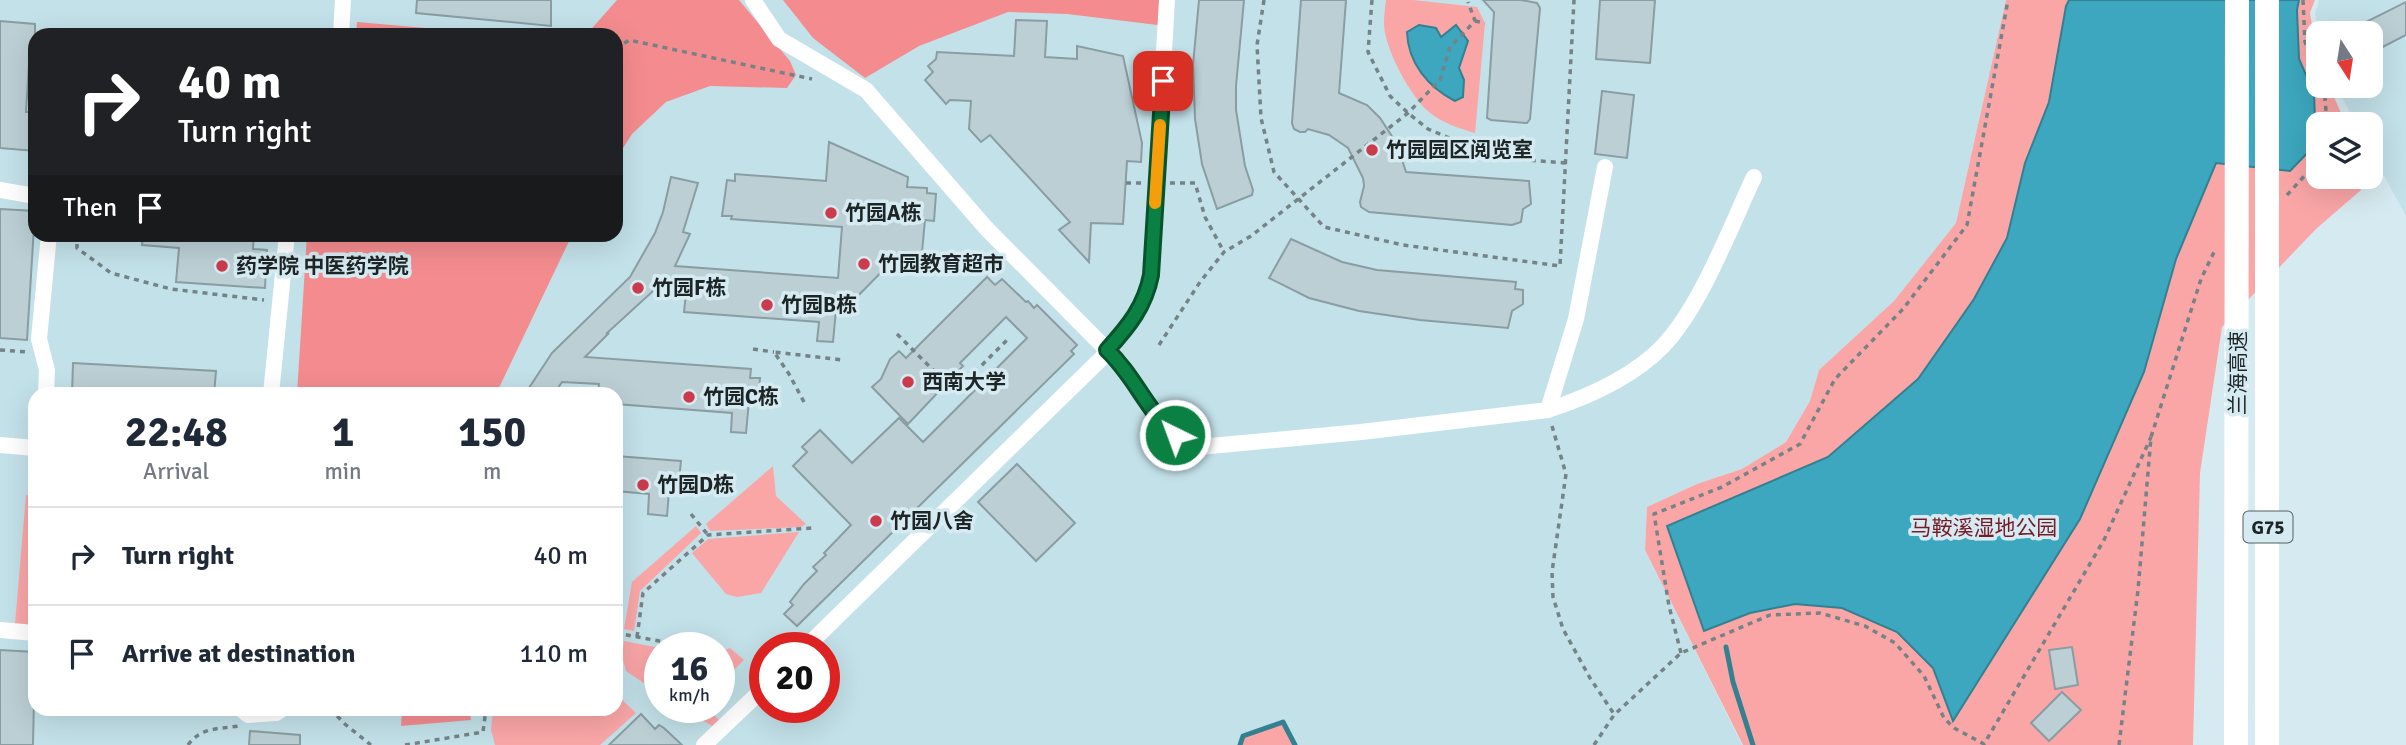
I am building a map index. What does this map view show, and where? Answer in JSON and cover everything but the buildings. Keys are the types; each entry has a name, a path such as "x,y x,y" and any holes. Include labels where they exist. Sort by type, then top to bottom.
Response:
{"highway":[{"name":"兰海高速","path":"2236,745 2237,0"},
{"name":"兰海高速","path":"2267,0 2267,745"}],"street":[{"path":"341,28 343,0"},
{"path":"753,0 779,39 866,90 986,228 1120,362 1161,423 1189,448 1361,432 1548,410 1577,401 1638,368 1664,345 1692,308 1754,177"},
{"path":"821,632 1108,350 1135,318 1151,275 1167,0"},
{"path":"1548,410 1576,319 1605,167"},
{"path":"0,190 28,196"},
{"path":"46,387 47,370 39,339 48,242"},
{"path":"272,387 286,242"},
{"path":"0,445 28,447"},
{"path":"0,630 28,632"},
{"path":"704,745 749,702"}],"path":[{"path":"1264,0 1257,45 1261,118 1273,172 1324,227 1403,246 1560,265 1574,0"},
{"path":"1372,0 1368,52 1390,96 1408,113 1428,129 1482,152 1515,159 1566,163"},
{"path":"1681,653 1669,606 1654,514 1722,487 1800,444 1835,379 1903,309 1967,225 2008,0"},
{"path":"2303,0 2306,44"},
{"path":"1468,2 1475,21"},
{"path":"1159,345 1200,282 1224,252 1251,236 1408,113 1440,80 1450,47 1475,21"},
{"path":"1475,21 1485,23"},
{"path":"623,44 629,40 820,80"},
{"path":"2281,200 2306,174"},
{"path":"1195,183 1205,217 1224,252"},
{"path":"77,242 77,248 111,273 171,289 280,302"},
{"path":"1594,745 1614,715 1681,653 1770,615 1820,614 1866,626 1895,643 1924,676 1944,718 1954,728 1985,745 2104,540 2151,437 2201,279 2217,246"},
{"path":"897,334 955,392 1010,337"},
{"path":"753,349 843,360"},
{"path":"0,350 43,354"},
{"path":"774,352 804,402"},
{"path":"1548,410 1566,474 1552,572 1553,597 1563,629 1614,715"},
{"path":"2119,745 2151,437"},
{"path":"691,514 708,535"},
{"path":"637,637 643,593 708,535 812,528"},
{"path":"623,634 644,638"},
{"path":"188,745 193,738 211,728 239,727 241,716"},
{"path":"337,716 371,745"},
{"path":"405,745 484,732 485,716"}],"shaded area":[{"name":"西南大学","path":"0,0 2006,0 1956,223 1894,301 1819,370 1810,401 1786,442 1742,469 1697,484 1647,507 1645,550 1742,745 1295,745 1283,722 1243,736 1240,745 0,745"},
{"path":"617,0 739,0 790,61 796,75 787,88 710,86 666,102 632,134 623,148 623,28 592,28"},
{"path":"783,0 1167,0 1166,26 1067,14 1008,12 919,46 865,78 813,38"},
{"path":"2319,0 2406,0 2406,216 2383,174 2383,112 2350,112 2342,98 2384,98 2384,21 2316,21 2315,14"},
{"path":"357,22 426,28 357,28"},
{"path":"306,242 569,242 499,387 297,387"},
{"path":"402,716 470,716 471,720 401,726"}],"green space":[{"path":"1386,0 1477,7 1485,23 1475,133 1435,117 1415,96 1388,44 1384,22"},
{"name":"马鞍溪湿地公园","path":"2006,0 2315,0 2310,13 2311,21 2306,21 2306,98 2334,98 2341,112 2306,112 2306,189 2361,190 2316,229 2222,327 2200,473 2193,745 1743,745 1645,550 1647,507 1697,484 1742,469 1786,442 1810,401 1819,370 1894,301 1956,223"},
{"path":"773,466 776,496 806,524 801,527 710,531 706,524"},
{"path":"26,495 28,625 15,624"},
{"path":"696,526 701,533 640,591 634,631 624,629 632,582"},
{"path":"799,532 761,593 737,597 726,594 692,553 708,539"},
{"path":"624,641 644,645 644,683 626,671 623,660"},
{"path":"735,652 744,660 735,669"},
{"path":"623,701 636,713 600,745 495,745 491,730 492,716 623,716"},
{"path":"1283,722 1295,745 1240,745 1243,736"}],"water":[{"path":"2069,0 2299,0 2299,59 2306,75 2306,98 2314,98 2315,112 2306,112 2306,154 2290,171 2216,163 2176,259 2144,372 2080,519 1953,721 1933,668 1897,632 1842,608 1795,604 1750,613 1704,631 1667,526 1828,457 1918,379 1974,299 2007,238 2025,163 2049,102"},
{"path":"1419,25 1436,28 1441,37 1456,25 1468,41 1459,68 1464,80 1463,97 1455,101 1436,89 1421,73 1411,54 1407,32"}],"waterway":[{"path":"1726,647 1733,682 1753,745"},
{"path":"1240,745 1243,736 1283,722 1295,745"}],"slow traffic":[{"path":"1155,203 1160,125"}],"place":[{"name":"竹园园区阅览室","path":"1372,150"},
{"name":"竹园A栋","path":"831,213"},
{"name":"竹园教育超市","path":"864,264"},
{"name":"药学院 中医药学院","path":"222,266"},
{"name":"竹园F栋","path":"638,288"},
{"name":"竹园B栋","path":"767,305"},
{"name":"西南大学","path":"908,382"},
{"name":"竹园C栋","path":"689,397"},
{"name":"竹园D栋","path":"643,485"},
{"name":"竹园八舍","path":"876,521"}],"route":[{"path":"1163,81 1151,275 1135,318 1107,350 1120,362 1161,423 1175,435"}]}
